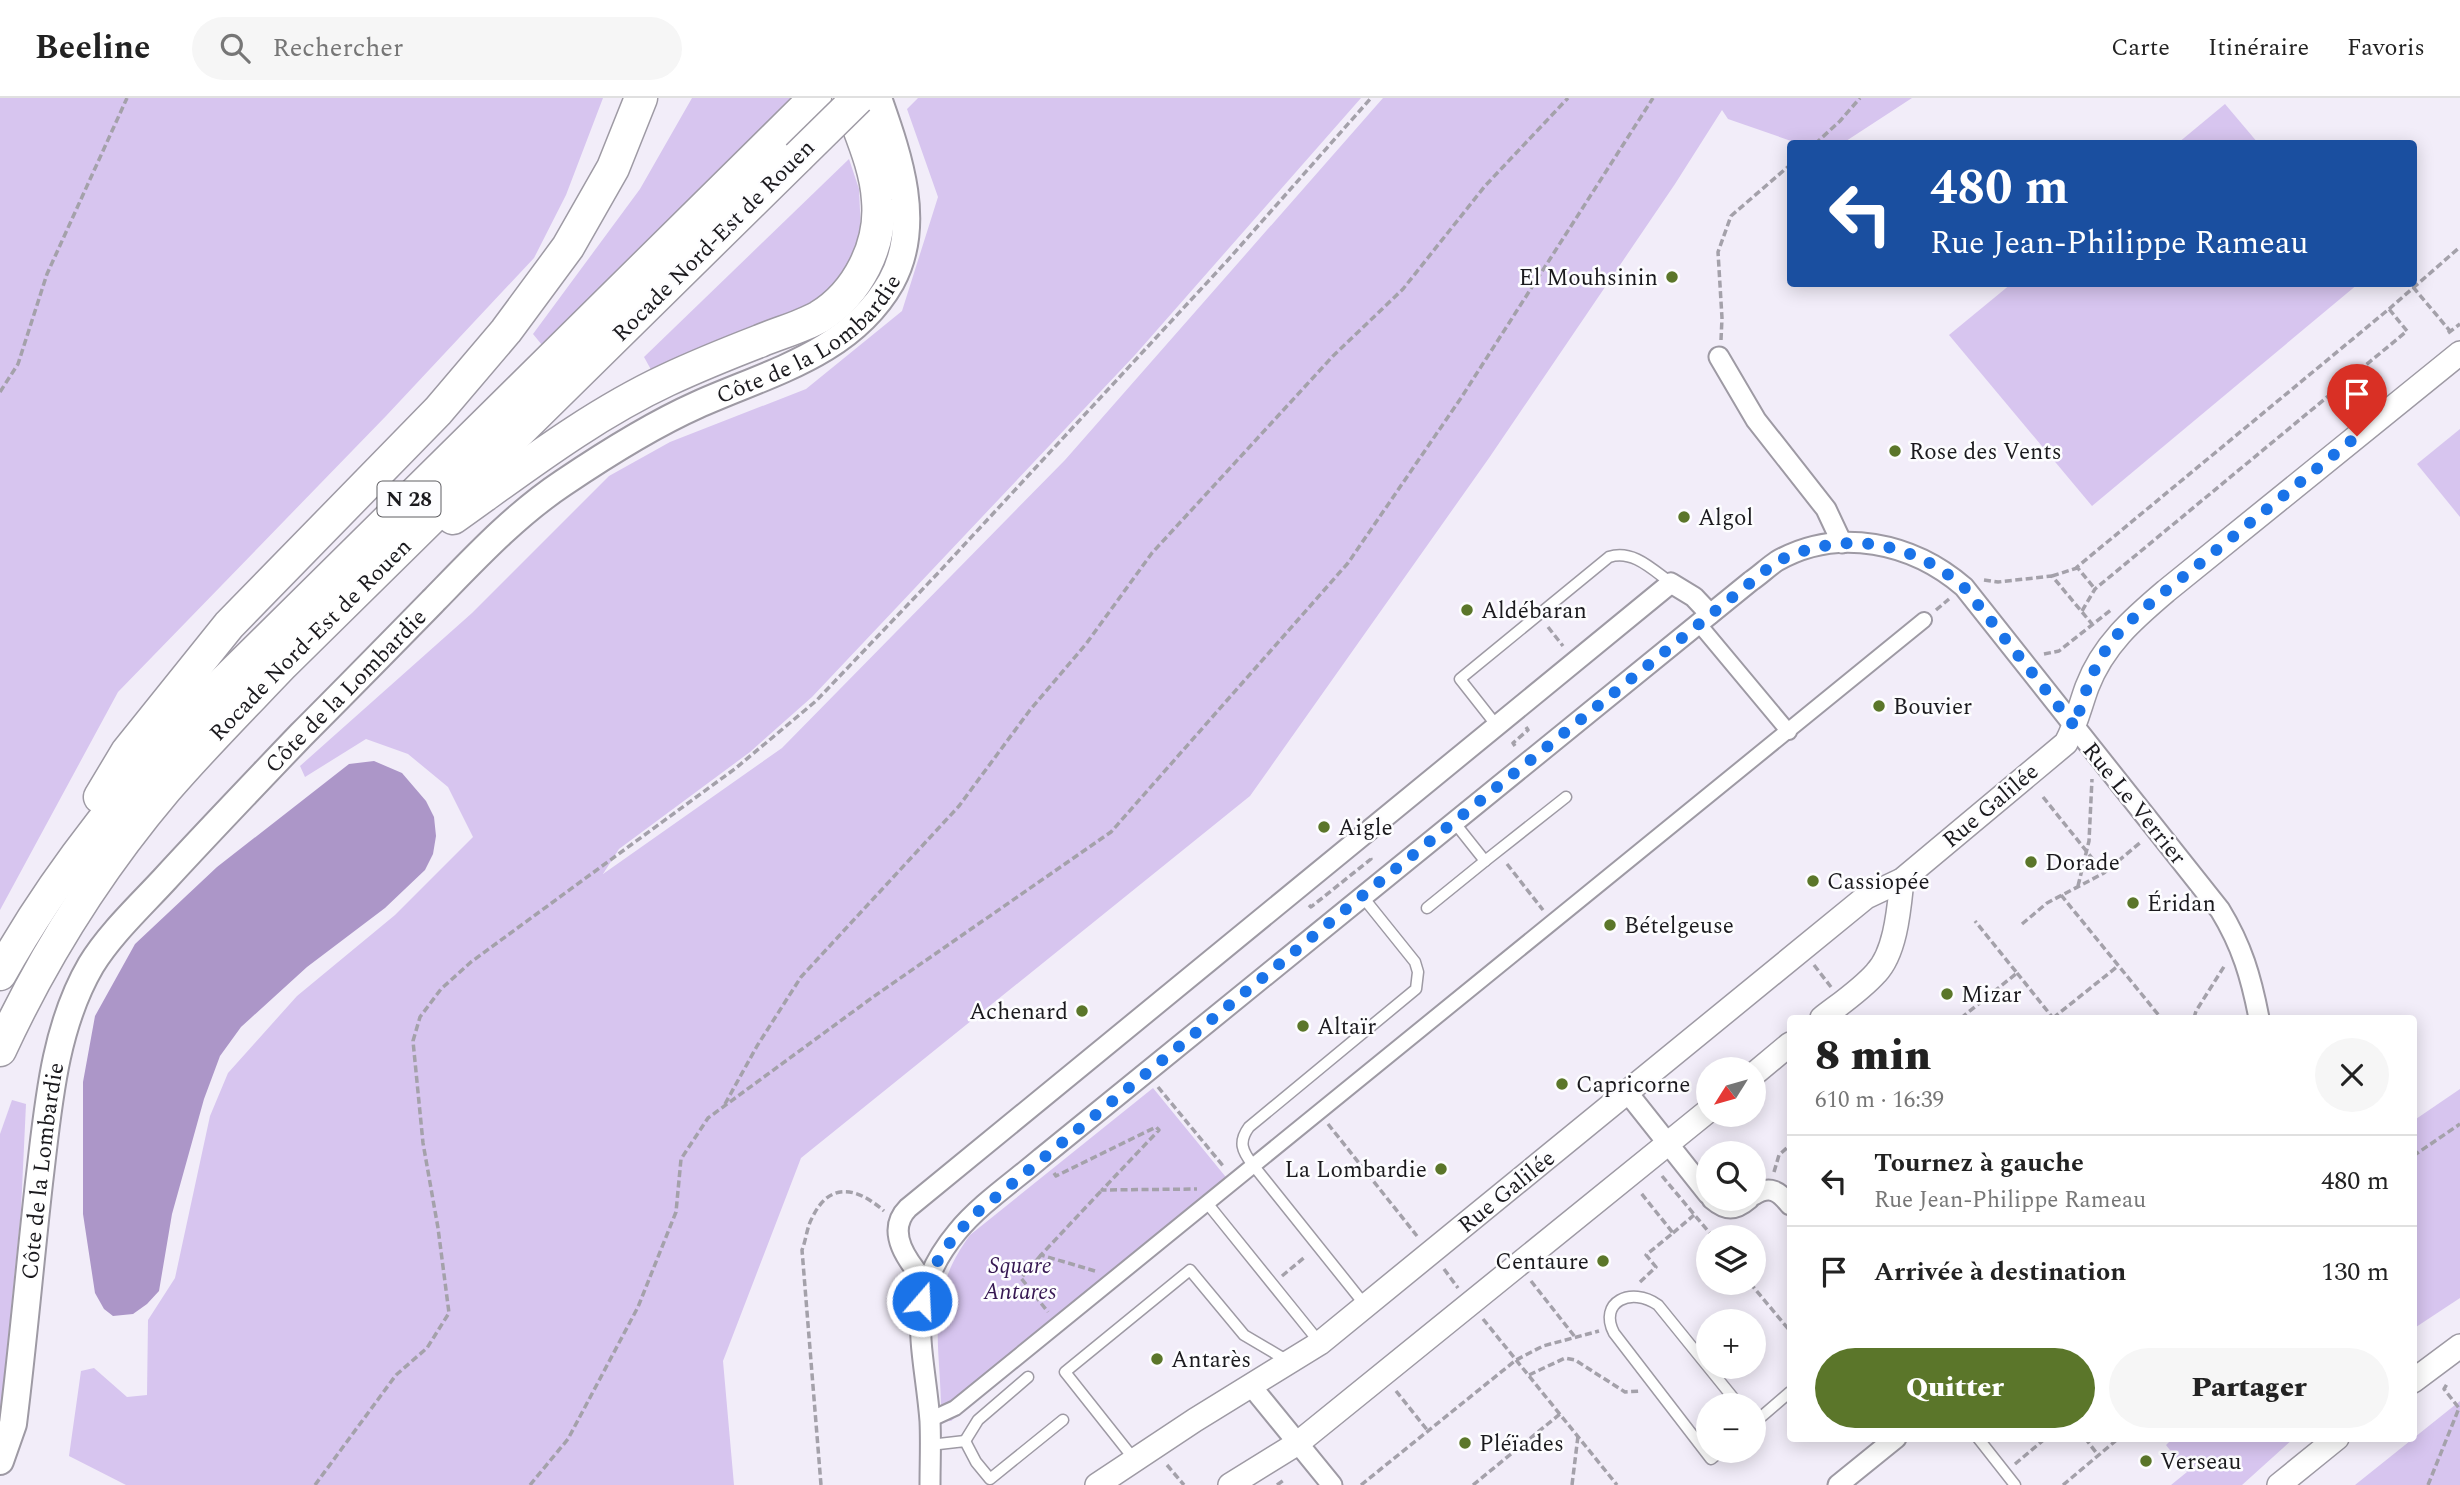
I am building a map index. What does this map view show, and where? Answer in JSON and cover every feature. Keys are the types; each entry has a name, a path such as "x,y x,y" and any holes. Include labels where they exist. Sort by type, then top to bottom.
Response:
{"highway":[{"path":"51,891 87,820 127,752 229,625 438,411 521,310 568,247 612,168 641,98"},
{"name":"Rocade Nord-Est de Rouen","path":"0,974 51,891 119,798 162,747 219,687 815,98"},
{"path":"381,570 593,421 667,380 818,318 849,292 870,254 877,226 878,200 873,171 848,98"},
{"name":"Rocade Nord-Est de Rouen","path":"0,1050 41,970 72,919 165,790 274,673 858,98"}],"main road":[{"name":"Côte de la Lombardie","path":"0,1461 13,1424 54,1067 74,1003 92,965 117,931 235,803 495,538 558,486 622,444 696,405 814,355 846,335 866,316 891,282 899,263 906,216 905,185 878,98"}],"street":[{"path":"2075,727 2097,665 2108,646 2122,631 2455,342"},
{"path":"1719,358 1756,420 1826,509 1842,543"},
{"name":"Rue Le Verrier","path":"926,1283 957,1232 1041,1158 1704,619 1776,562 1797,552 1842,543 1882,545 1905,551 1945,571 1964,587 2220,910 2242,951 2258,1015"},
{"path":"930,1485 929,1420 921,1345 922,1301 926,1283 908,1261 898,1242 899,1221 908,1208 1671,583 1694,597 1704,619 1789,732"},
{"path":"929,1420 956,1408 1924,620"},
{"name":"Rue Galilée","path":"1097,1485 1195,1420 1320,1343 1866,897 1902,880 2066,743 2075,727"},
{"path":"1826,1015 1878,972 1887,954 1897,921 1902,880"},
{"path":"1766,1064 1787,1046"},
{"path":"1627,1092 1696,1179"},
{"path":"1230,1485 1298,1443 1696,1121"},
{"path":"1766,1192 1777,1191 1787,1202"},
{"path":"2417,1378 2460,1346"},
{"path":"1252,1387 1332,1485"},
{"path":"1838,1485 1891,1442"},
{"path":"2279,1485 2332,1442"}],"lane":[{"path":"1497,726 1460,680 1609,556 1628,555 1671,583"},
{"path":"1427,908 1566,797"},
{"path":"1454,822 1485,861"},
{"path":"1362,896 1415,962 1418,972 1416,989 1249,1127 1241,1142 1242,1150 1253,1165 1366,1306"},
{"path":"1207,1203 1320,1343"},
{"path":"1135,1460 1065,1372 1190,1270 1244,1335 1280,1354 1290,1363"},
{"path":"1696,1439 1611,1328 1610,1315 1620,1300 1631,1295 1641,1295 1658,1305 1729,1393"},
{"path":"965,1441 978,1420 1028,1377"},
{"path":"1766,1413 1787,1395"},
{"path":"965,1441 976,1462 990,1479 1063,1420"},
{"path":"930,1445 965,1441"},
{"path":"1981,1442 2015,1485"}],"path":[{"path":"0,392 18,364 47,274 127,98"},
{"path":"315,1485 396,1375 427,1348 449,1313 439,1228 423,1143 412,1041 420,1017 471,962 736,768 816,701 1218,271 1371,98"},
{"path":"724,1106 757,1046 801,978 959,806 1030,709 1086,644 1152,553 1333,356 1403,289 1485,186 1568,98"},
{"path":"530,1485 568,1439 638,1307 677,1212 681,1159 708,1118 873,997 1111,832 1348,563 1461,398 1653,98"},
{"path":"1819,140 1860,98"},
{"path":"1719,358 1723,317 1718,252 1731,216 1787,168"},
{"path":"2417,284 2460,247"},
{"path":"1964,587 1975,578 1998,582 2052,576 2077,568 2413,287 2455,342"},
{"path":"2082,611 2095,589 2407,331 2389,309"},
{"path":"2077,568 2095,589"},
{"path":"2052,576 2092,624"},
{"path":"1538,615 1576,661"},
{"path":"1519,737 1525,733"},
{"path":"2078,887 2086,851 2092,780 2090,772"},
{"path":"2043,797 2104,873"},
{"path":"2022,924 2047,903 2104,873 2156,829"},
{"path":"1497,852 1553,923"},
{"path":"1317,903 1369,861"},
{"path":"2061,895 2159,1015"},
{"path":"1975,921 2051,1015"},
{"path":"2195,1015 2219,972 2232,956 2242,951"},
{"path":"2056,1015 2118,966"},
{"path":"1965,1015 2017,973"},
{"path":"1158,1088 1229,1184"},
{"path":"1318,1112 1413,1230"},
{"path":"2417,1153 2460,1124"},
{"path":"1041,1158 1056,1176 1156,1127 1159,1130 1021,1278 1058,1325"},
{"path":"1766,1183 1779,1155 1787,1148"},
{"path":"1662,1176 1703,1225"},
{"path":"1102,1190 1229,1184"},
{"path":"821,1485 802,1250 812,1217 838,1191 856,1192 870,1199 886,1213 898,1242"},
{"path":"1641,1193 1673,1233"},
{"path":"1641,1295 1639,1282 1657,1267 1646,1255 1694,1215"},
{"path":"1272,1283 1318,1246"},
{"path":"1430,1253 1617,1485"},
{"path":"1041,1255 1116,1277"},
{"path":"1531,1281 1575,1337"},
{"path":"1760,1295 1787,1327"},
{"path":"1361,1485 1516,1360 1543,1346 1611,1328"},
{"path":"1528,1375 1565,1358 1575,1360 1625,1392 1657,1391"},
{"path":"2428,1485 2459,1409 2444,1389 2449,1380"},
{"path":"1396,1391 1428,1431"},
{"path":"1473,1485 1560,1414"},
{"path":"1572,1485 1577,1436"},
{"path":"2088,1442 2098,1455"},
{"path":"2063,1485 2114,1442"}],"green space":[{"path":"0,98 603,98 566,195 534,258 386,416 118,692 0,910"},
{"path":"692,98 803,98 671,218 542,345 533,334 640,189"},
{"path":"918,98 1361,98 1135,355 812,697 750,752 619,849 603,874 782,748 1065,460 1383,98 1912,98 1848,140 1788,140 1728,119 1722,110 1675,184 1489,458 1250,796 801,1158 723,1361 734,1485 126,1485 69,1456 81,1371 94,1368 127,1397 147,1395 148,1320 175,1278 210,1116 228,1073 297,996 395,915 473,837 448,787 408,754 366,739 305,777 300,766 472,613 609,476 670,442 806,389 902,311 938,197 907,109"},
{"path":"2225,104 2255,140 2182,140"},
{"path":"849,159 859,189 861,232 855,262 830,293 794,318 654,375 644,357"},
{"path":"2007,287 2354,287 2092,506 1949,335"},
{"path":"2460,429 2460,517 2417,464"},
{"name":"Square Antares","path":"1153,1088 1234,1187 951,1421 941,1419 938,1346 940,1303 945,1281 970,1235"},
{"path":"2460,1089 2460,1298 2417,1326 2417,1118"},
{"path":"12,1100 26,1104 21,1210 0,1420 0,1134"},
{"path":"2460,1401 2460,1485 2355,1485 2409,1442 2417,1442 2417,1435"},
{"path":"2169,1442 2290,1442 2242,1485 2171,1485 2187,1472 2166,1445"}],"shaded area":[{"path":"374,761 402,773 426,801 434,817 436,836 433,854 425,870 385,908 307,967 241,1027 220,1056 204,1099 172,1214 159,1291 133,1314 113,1316 104,1309 95,1293 83,1214 83,1082 95,1016 135,944 217,867 349,764"}],"place":[{"name":"El Mouhsinin","path":"1672,277"},
{"name":"Rose des Vents","path":"1895,451"},
{"name":"Algol","path":"1684,517"},
{"name":"Aldébaran","path":"1467,610"},
{"name":"Bouvier","path":"1879,706"},
{"name":"Aigle","path":"1324,827"},
{"name":"Dorade","path":"2031,862"},
{"name":"Cassiopée","path":"1813,881"},
{"name":"Éridan","path":"2133,903"},
{"name":"Bételgeuse","path":"1610,925"},
{"name":"Mizar","path":"1947,994"},
{"name":"Achenard","path":"1082,1011"},
{"name":"Altaïr","path":"1303,1026"},
{"name":"Capricorne","path":"1562,1084"},
{"name":"La Lombardie","path":"1441,1169"},
{"name":"Centaure","path":"1603,1261"},
{"name":"Antarès","path":"1157,1359"},
{"name":"Pléïades","path":"1465,1443"},
{"name":"Verseau","path":"2146,1461"}],"route":[{"path":"922,1301 926,1283 943,1252 957,1232 974,1215 1362,896 1776,562 1797,552 1842,543 1882,545 1925,559 1964,587 2075,727 2097,665 2108,646 2122,631 2166,591 2357,436"}]}
